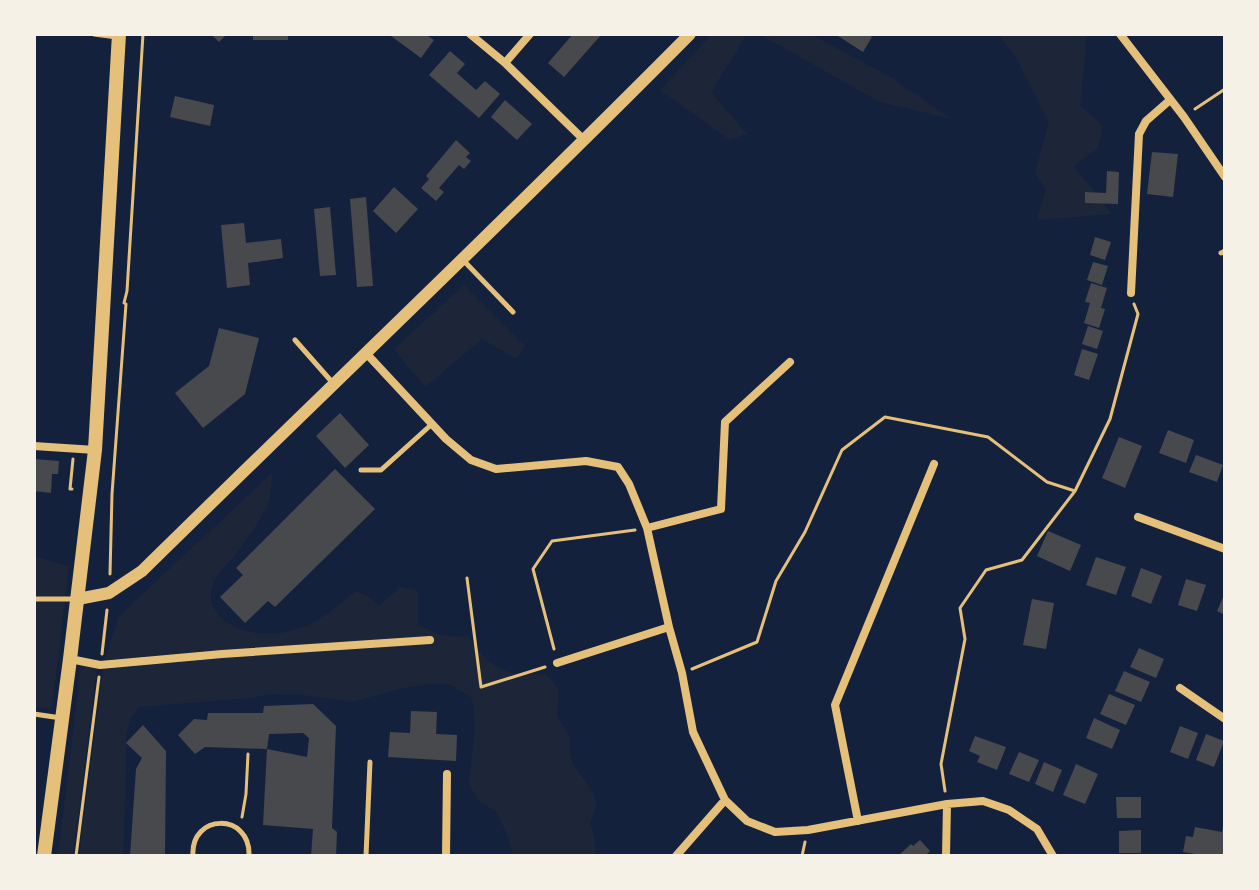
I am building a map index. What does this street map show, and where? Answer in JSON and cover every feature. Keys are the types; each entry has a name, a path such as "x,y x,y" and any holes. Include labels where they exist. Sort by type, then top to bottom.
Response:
{"main road":[{"path":"44,856 95,450 119,35"}],"street":[{"path":"470,34 505,63 583,139"},
{"path":"505,63 530,34"},
{"path":"78,599 109,593 142,571 535,190 690,34"},
{"path":"1120,34 1184,117 1225,177"},
{"path":"1131,293 1139,134 1146,121 1170,100"},
{"path":"365,352 446,439 471,460 496,469 586,461 618,467 629,484 647,528 693,732 725,800 747,821 775,832 808,830 947,804 983,801 1009,810 1037,829 1053,856"},
{"path":"647,528 721,509 725,422 790,362"},
{"path":"34,446 95,450"},
{"path":"858,821 835,705 934,464"},
{"path":"1138,517 1225,549"},
{"path":"557,663 669,627"},
{"path":"70,659 100,665 430,640"},
{"path":"1180,688 1225,719"},
{"path":"446,856 447,774"},
{"path":"676,856 725,800"},
{"path":"946,856 947,804"}],"lane":[{"path":"94,34 119,35"},
{"path":"462,260 513,312"},
{"path":"295,340 333,383"},
{"path":"361,470 381,470 432,424"},
{"path":"34,599 78,599"},
{"path":"34,714 62,718"},
{"path":"366,856 370,762"},
{"path":"193,856 196,838 208,826 224,823 238,828 248,843 249,856"}],"path":[{"path":"76,856 109,593 112,494 143,34"},
{"path":"1184,117 1225,89"},
{"path":"947,804 941,764 965,639 960,608 986,570 1022,560 1075,491 1110,419 1138,314 1131,293"},
{"path":"682,673 757,642 776,581 805,532 842,450 885,417 988,437 1047,482 1075,491"},
{"path":"467,578 481,687 557,663 533,569 552,541 647,528"},
{"path":"238,828 246,794 248,754"}],"shaded area":[{"path":"712,34 747,34 711,92 747,134 730,140 660,90"},
{"path":"759,34 810,34 889,76 952,119 880,102"},
{"path":"998,34 1087,34 1080,105 1103,126 1098,148 1074,166 1112,214 1037,220 1046,189 1035,172 1049,122 1018,61"},
{"path":"464,285 525,346 516,359 482,339 425,387 394,349"},
{"path":"272,473 268,504 248,537 215,580 211,591 211,601 220,617 246,631 272,634 311,624 356,591 379,606 400,587 418,591 418,624 442,635 468,636 484,656 500,668 520,674 546,674 559,690 557,716 569,735 574,766 597,803 590,823 596,856 513,856 497,812 480,802 469,785 475,727 472,698 449,684 432,684 403,688 352,702 271,694 139,707 130,720 126,736 123,856 79,856 104,661 119,616"},
{"path":"34,556 69,566 52,709 34,707"},
{"path":"81,664 97,667 73,856 58,856"}],"building":[{"path":"211,34 227,34 219,42"},
{"path":"253,34 288,34 288,40 253,40"},
{"path":"425,34 434,40 421,58 391,36"},
{"path":"573,34 602,34 564,77 548,63"},
{"path":"835,34 867,34 872,37 863,52"},
{"path":"450,51 465,64 457,73 476,90 485,81 500,94 479,118 429,75"},
{"path":"175,96 214,105 210,126 170,117"},
{"path":"505,100 532,124 517,140 491,117"},
{"path":"456,140 470,153 466,157 471,161 464,169 459,165 439,188 444,192 436,201 421,188 429,179 426,176"},
{"path":"1152,152 1178,154 1173,197 1147,194"},
{"path":"1107,171 1119,172 1118,204 1085,203 1085,192 1106,193"},
{"path":"394,187 418,209 396,233 373,211"},
{"path":"366,197 373,286 357,287 350,199"},
{"path":"330,207 336,275 320,276 314,209"},
{"path":"244,223 246,243 281,239 283,258 248,263 250,285 227,288 221,225"},
{"path":"1095,237 1111,242 1105,260 1090,255"},
{"path":"1093,262 1108,266 1102,285 1087,280"},
{"path":"1091,283 1107,288 1099,328 1084,323 1090,303 1085,302"},
{"path":"1088,326 1103,331 1097,349 1082,344"},
{"path":"219,328 259,338 245,394 203,428 175,393 209,366"},
{"path":"1082,349 1098,354 1089,380 1074,375"},
{"path":"340,413 369,445 345,468 316,436"},
{"path":"1168,430 1194,440 1186,463 1159,453"},
{"path":"1119,437 1142,446 1125,488 1102,478"},
{"path":"1196,455 1223,465 1217,482 1189,472"},
{"path":"34,459 59,461 58,474 52,474 51,493 34,491"},
{"path":"335,469 375,509 275,607 268,601 245,623 220,597 243,575 236,568"},
{"path":"1048,531 1081,545 1070,571 1037,556"},
{"path":"1096,557 1126,567 1116,595 1086,585"},
{"path":"1141,568 1162,576 1151,604 1131,596"},
{"path":"1186,579 1206,585 1197,611 1178,605"},
{"path":"1225,593 1225,615 1217,611"},
{"path":"1032,599 1054,603 1046,649 1023,645"},
{"path":"1139,648 1164,659 1156,678 1130,667"},
{"path":"1124,671 1150,682 1141,702 1115,691"},
{"path":"1109,694 1135,705 1126,725 1100,714"},
{"path":"313,704 336,726 332,828 337,832 336,856 311,856 313,829 263,825 267,749 205,747 195,754 178,735 194,719 207,720 208,713 263,713 264,706","holes":["303,733 309,738 307,757 267,749 269,734"]},
{"path":"411,711 437,712 436,734 457,735 456,761 388,757 390,732 410,733"},
{"path":"1094,718 1120,730 1112,749 1086,738"},
{"path":"143,725 166,751 165,856 130,856 136,769 142,758 126,743"},
{"path":"1180,726 1198,733 1188,759 1170,752"},
{"path":"1206,734 1224,741 1214,767 1196,760"},
{"path":"975,736 1006,747 997,770 977,762 980,756 969,751"},
{"path":"1019,752 1039,760 1029,782 1009,774"},
{"path":"1044,762 1062,770 1053,792 1035,784"},
{"path":"1076,764 1098,774 1085,804 1063,795"},
{"path":"1116,797 1141,797 1141,818 1117,818"},
{"path":"1223,826 1225,856 1183,852 1186,836 1193,837 1195,827 1222,832"},
{"path":"1141,830 1141,853 1119,853 1119,831"},
{"path":"920,840 930,851 929,856 898,856 911,844 913,846"}]}
